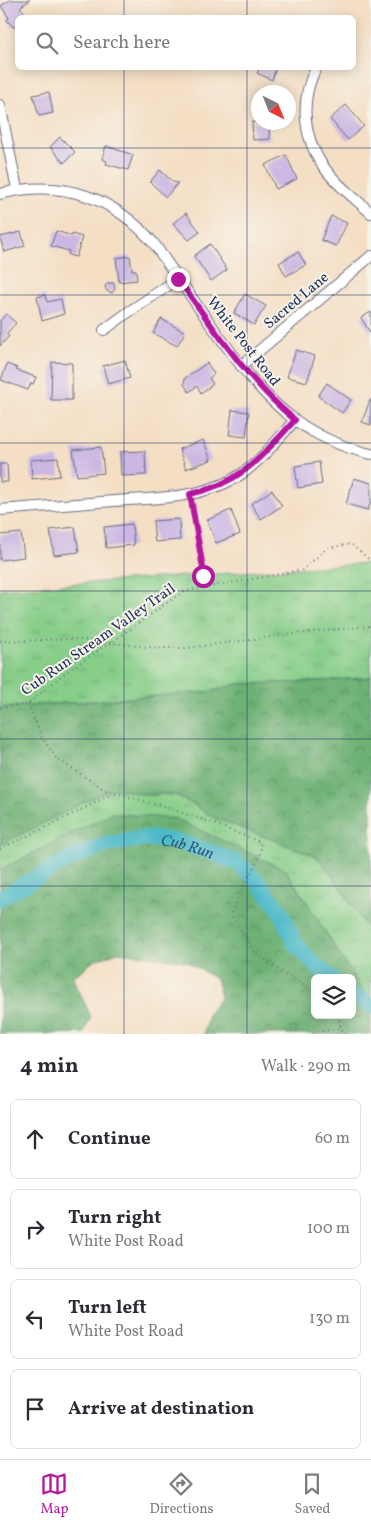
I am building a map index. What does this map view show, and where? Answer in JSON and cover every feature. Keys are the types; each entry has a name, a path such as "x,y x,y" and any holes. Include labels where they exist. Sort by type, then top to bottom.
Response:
{"street":[{"path":"315,70 311,77 305,112 312,146 326,170 371,212"},
{"path":"0,105 17,189"},
{"name":"White Post Road","path":"0,194 17,189 68,190 108,205 127,217 144,232 241,366 269,397 295,420 314,432 346,446 371,454"},
{"name":"Sacred Lane","path":"241,366 371,256"},
{"path":"104,330 178,279"},
{"path":"0,510 190,494 226,483 247,470 295,420"}],"path":[{"path":"190,494 203,568 203,588"},
{"name":"Cub Run Stream Valley Trail","path":"0,708 28,704 66,672 186,591 303,570 327,548 351,544 371,561"},
{"path":"0,641 74,639 157,648 187,648 371,626"},
{"path":"28,704 41,736 56,758 105,790 112,794 171,808 260,842 262,848 258,858 231,914 255,953 283,973 311,988"},
{"path":"0,849 112,794"},
{"path":"339,1019 345,1034"},
{"path":"313,1034 319,1031 341,1028"}],"green space":[{"path":"371,563 371,677 310,682 238,684 207,692 0,708 0,589"},
{"path":"371,677 371,935 332,874 316,856 212,817 178,796 153,795 114,789 100,794 0,845 0,708 207,692 238,684 310,682"},
{"path":"114,789 153,795 178,796 212,817 316,856 332,874 371,935 371,1004 356,980 356,974 352,974 286,870 112,813 0,870 0,845 100,794"},
{"path":"112,813 176,819 286,870 352,974 311,974 311,1019 356,1019 356,980 371,1004 371,1034 204,1034 208,1014 221,997 216,979 186,961 118,952 95,960 73,977 91,1017 84,1033 0,1034 0,870"}],"building":[{"path":"10,0 30,0 20,7 25,13 15,15 15,26 13,27 7,20 9,18 1,6"},
{"path":"259,70 275,70 272,80 257,73"},
{"path":"49,92 53,113 39,116 33,95"},
{"path":"346,105 364,126 348,140 330,119"},
{"path":"252,130 269,130 270,139 253,140"},
{"path":"60,137 75,152 64,163 50,147"},
{"path":"106,146 133,155 128,170 106,164 107,161 102,159"},
{"path":"286,155 297,179 276,189 265,165"},
{"path":"160,170 173,182 178,183 166,197 150,182"},
{"path":"186,213 200,232 189,240 173,223"},
{"path":"331,216 347,223 336,246 321,240"},
{"path":"56,231 82,237 76,257 68,255 69,251 51,246"},
{"path":"21,232 25,246 4,252 0,237"},
{"path":"210,244 227,270 211,281 194,256"},
{"path":"298,252 306,265 286,276 279,263"},
{"path":"130,256 132,270 136,270 137,280 119,282 116,258"},
{"path":"107,283 114,283 115,289 112,293 107,291 105,287"},
{"path":"245,294 266,306 254,325 234,313"},
{"path":"45,295 47,302 61,299 64,314 42,321 37,297"},
{"path":"371,312 371,334 361,318"},
{"path":"6,314 16,323 6,334 9,336 0,346 0,321"},
{"path":"161,319 185,332 177,346 153,333"},
{"path":"296,350 315,356 307,382 287,377"},
{"path":"125,360 130,378 108,384 103,366"},
{"path":"52,362 72,363 72,400 51,400"},
{"path":"207,363 214,374 209,378 213,384 201,393 197,386 189,392 184,384 185,378"},
{"path":"7,364 17,368 16,370 36,377 28,390 1,380"},
{"path":"327,383 351,400 342,413 318,396"},
{"path":"371,400 371,425 362,422"},
{"path":"232,410 249,412 246,437 229,435"},
{"path":"203,440 211,460 186,469 179,449"},
{"path":"101,447 104,473 77,476 73,450"},
{"path":"145,451 146,475 121,476 120,452"},
{"path":"58,458 60,476 32,479 31,460"},
{"path":"319,462 322,484 298,488 295,466"},
{"path":"0,464 7,464 8,482 0,482"},
{"path":"354,478 371,483 371,501 368,510 346,504"},
{"path":"272,490 282,506 261,519 251,504"},
{"path":"231,510 240,534 216,543 207,520"},
{"path":"179,519 180,540 155,542 153,521"},
{"path":"132,524 134,545 106,548 104,527"},
{"path":"75,527 79,552 54,555 50,530"},
{"path":"21,533 24,557 0,560 0,535"}],"waterway":[{"name":"Cub Run","path":"0,898 70,859 105,845 146,838 175,841 238,863 257,881 280,910 294,942 313,963 326,974"},
{"name":"Cub Run","path":"356,997 371,1006"}],"route":[{"path":"178,279 241,366 269,397 295,420 247,470 226,483 190,494 203,576"}]}
